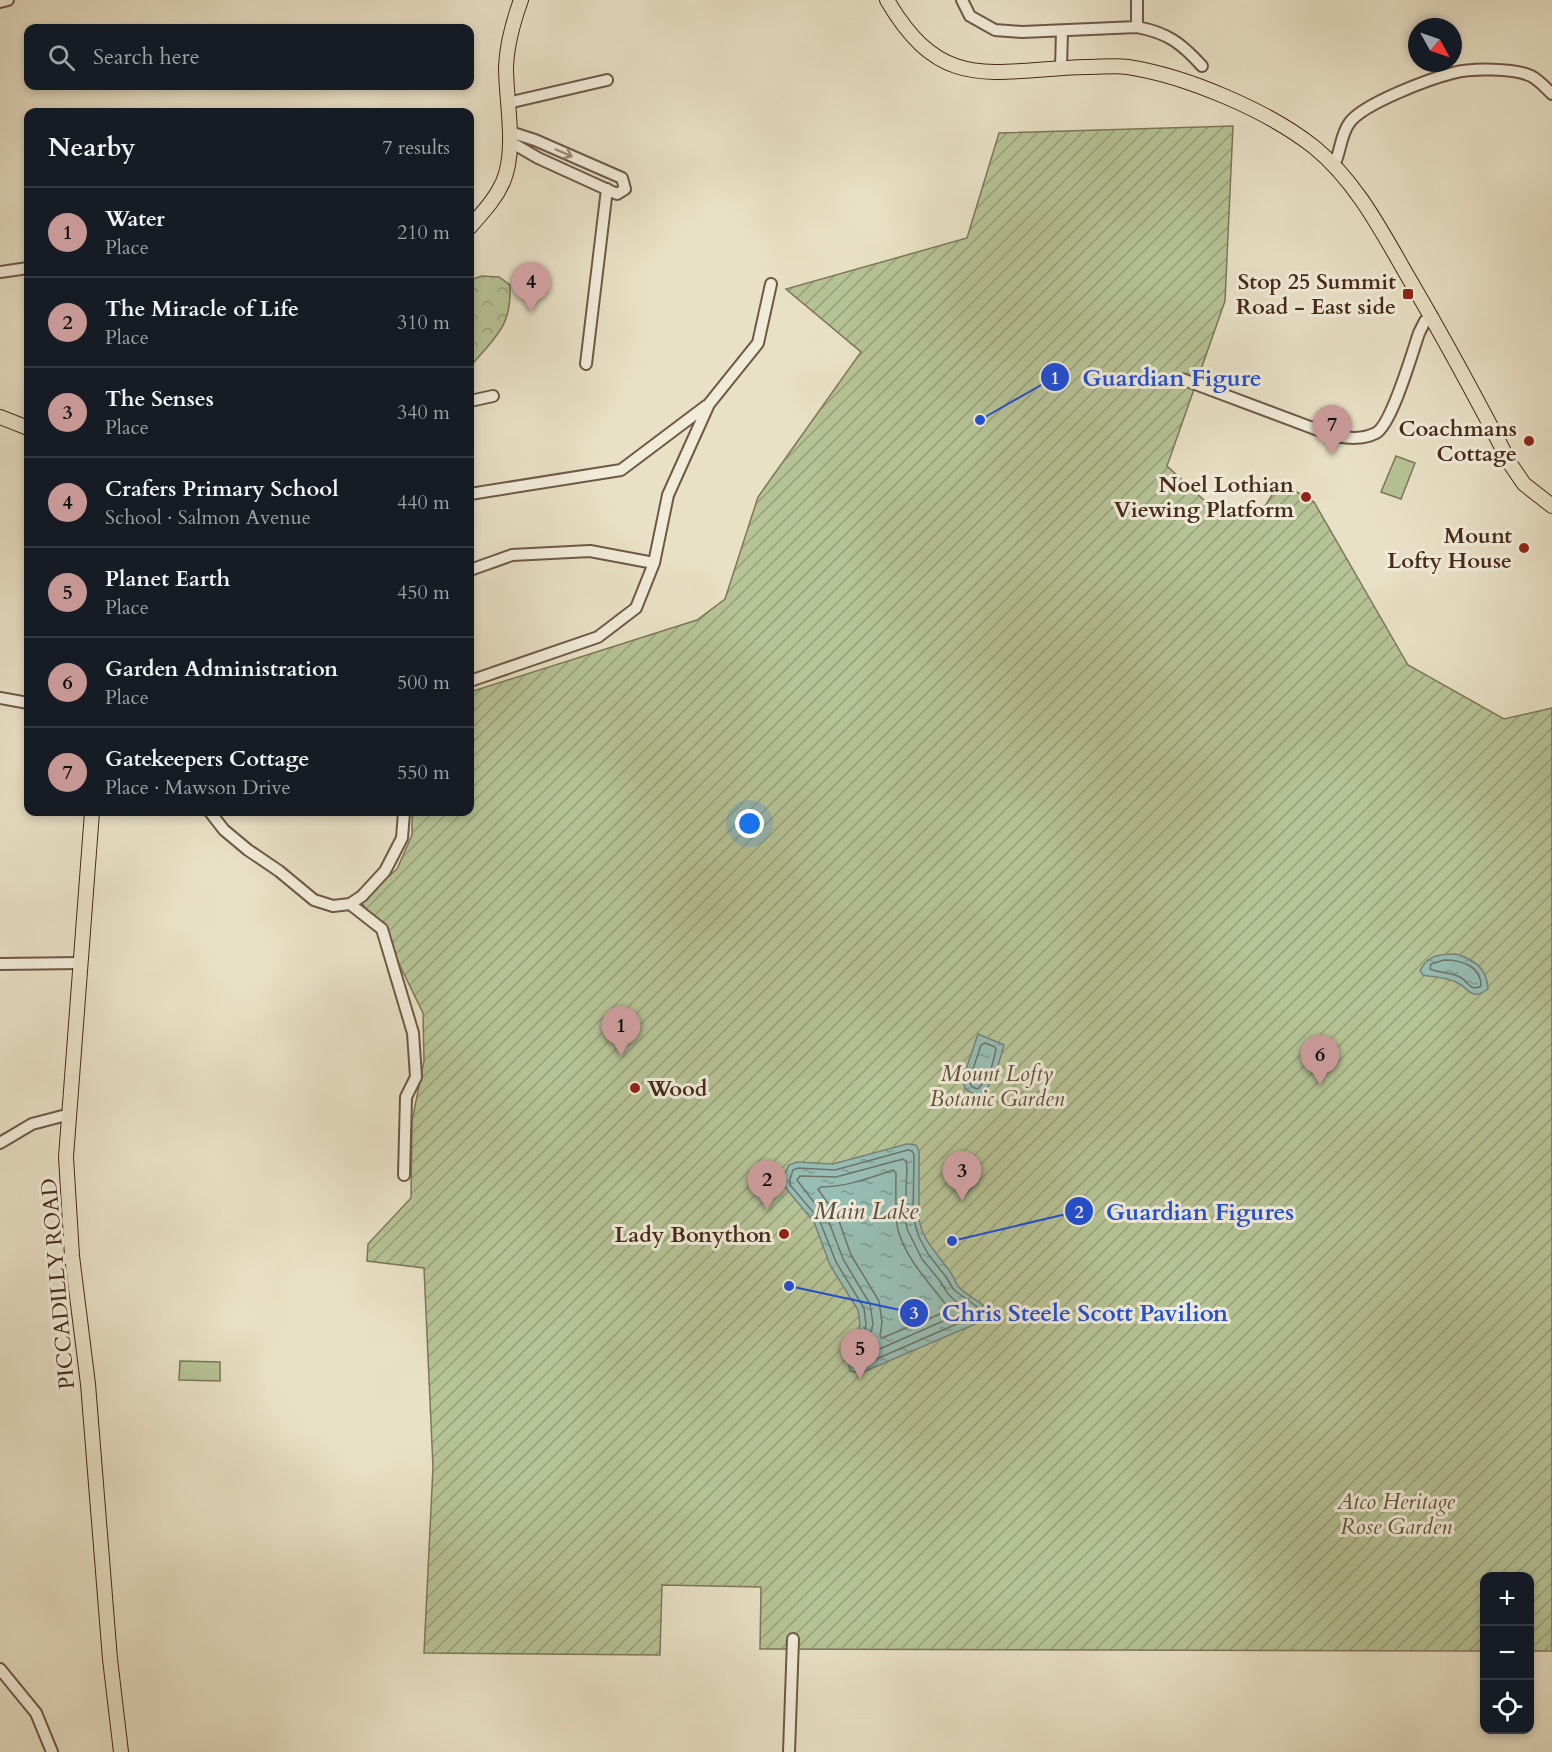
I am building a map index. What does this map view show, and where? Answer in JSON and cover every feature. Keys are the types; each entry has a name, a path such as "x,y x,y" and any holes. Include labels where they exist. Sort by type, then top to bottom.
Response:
{"main road":[{"path":"474,222 486,209 503,181 509,136 506,68 509,39 521,0"},
{"path":"887,0 901,25 914,40 930,53 956,67 976,72 999,73 1126,66 1173,76 1217,93 1286,128 1313,146 1334,165 1376,221 1432,316 1510,465 1524,484 1550,501"},
{"path":"0,417 24,426"},
{"name":"PICCADILLY ROAD","path":"92,816 66,1157 72,1256 88,1384 110,1659 121,1752"}],"street":[{"path":"0,2 8,0"},
{"path":"962,0 969,16 995,30 1062,31 1137,27 1164,34 1177,41 1202,66"},
{"path":"1137,0 1137,27"},
{"path":"1061,68 1062,31"},
{"path":"1334,165 1338,158 1341,141 1350,123 1366,108 1455,72 1490,70 1530,75 1552,94"},
{"path":"508,103 607,80"},
{"path":"509,136 536,140 622,178 625,189 617,194 538,158 509,136"},
{"path":"586,364 607,189"},
{"path":"0,272 24,269"},
{"path":"474,680 598,637 636,608 654,563 669,495 709,405 758,343 771,284"},
{"path":"1182,379 1334,436 1354,439 1368,436 1377,432 1387,419 1419,333 1425,321 1432,316"},
{"path":"474,400 493,396"},
{"path":"474,493 621,470 709,405"},
{"path":"474,569 512,555 590,551 654,563"},
{"path":"0,698 24,702"},
{"path":"213,816 224,830 314,900 333,906 350,904 363,896 385,871 402,838 404,816"},
{"path":"350,904 382,930 413,1033 416,1077 406,1097 404,1175"},
{"path":"0,964 81,963"},
{"path":"0,1143 32,1124 70,1114"},
{"path":"789,1752 793,1639"},
{"path":"0,1669 36,1713 52,1752"}],"green space":[{"name":"Mount Lofty Botanic Garden","path":"1233,126 1225,301 1167,466 1204,500 1229,511 1265,506 1280,482 1314,502 1408,665 1504,719 1552,708 1552,1651 1534,1651 1534,1572 1480,1572 1480,1651 760,1649 761,1587 662,1585 660,1655 424,1653 433,1467 424,1268 367,1261 368,1244 411,1198 412,1121 424,1061 423,1013 382,929 360,901 397,869 412,835 412,816 474,816 474,691 697,620 725,599 758,497 861,352 786,289 967,238 999,133"},
{"path":"482,276 499,277 510,285 510,299 505,321 500,330 474,362 474,279"},
{"path":"1396,456 1415,463 1401,499 1381,492"},
{"path":"180,1361 220,1362 220,1381 179,1380"}],"water":[{"path":"1445,954 1456,954 1479,966 1485,976 1488,989 1482,993 1470,993 1452,980 1423,975 1420,971 1430,959"},
{"path":"978,1034 1004,1045 995,1076 980,1098 965,1089 963,1078"},
{"name":"Main Lake","path":"907,1144 916,1145 919,1151 919,1217 923,1233 958,1286 994,1316 861,1373 850,1371 849,1365 860,1324 858,1310 830,1265 814,1222 784,1186 783,1178 789,1165 797,1162 833,1164"}],"place":[{"name":"Stop 25 Summit Road - East side","path":"1408,294"},
{"name":"Crafers Primary School","path":"531,312"},
{"name":"Guardian Figure","path":"980,420"},
{"name":"Coachmans Cottage","path":"1529,441"},
{"name":"Gatekeepers Cottage","path":"1332,455"},
{"name":"Noel Lothian Viewing Platform","path":"1306,497"},
{"name":"Mount Lofty House","path":"1524,548"},
{"name":"Water","path":"621,1056"},
{"name":"Garden Administration","path":"1320,1085"},
{"name":"Wood","path":"635,1088"},
{"name":"The Senses","path":"962,1201"},
{"name":"The Miracle of Life","path":"767,1210"},
{"name":"Lady Bonython","path":"784,1234"},
{"name":"Guardian Figures","path":"952,1241"},
{"name":"Chris Steele Scott Pavilion","path":"789,1286"},
{"name":"Planet Earth","path":"860,1379"}],"park label":[{"name":"Atco Heritage Rose Garden","path":"1396,1514"}]}
